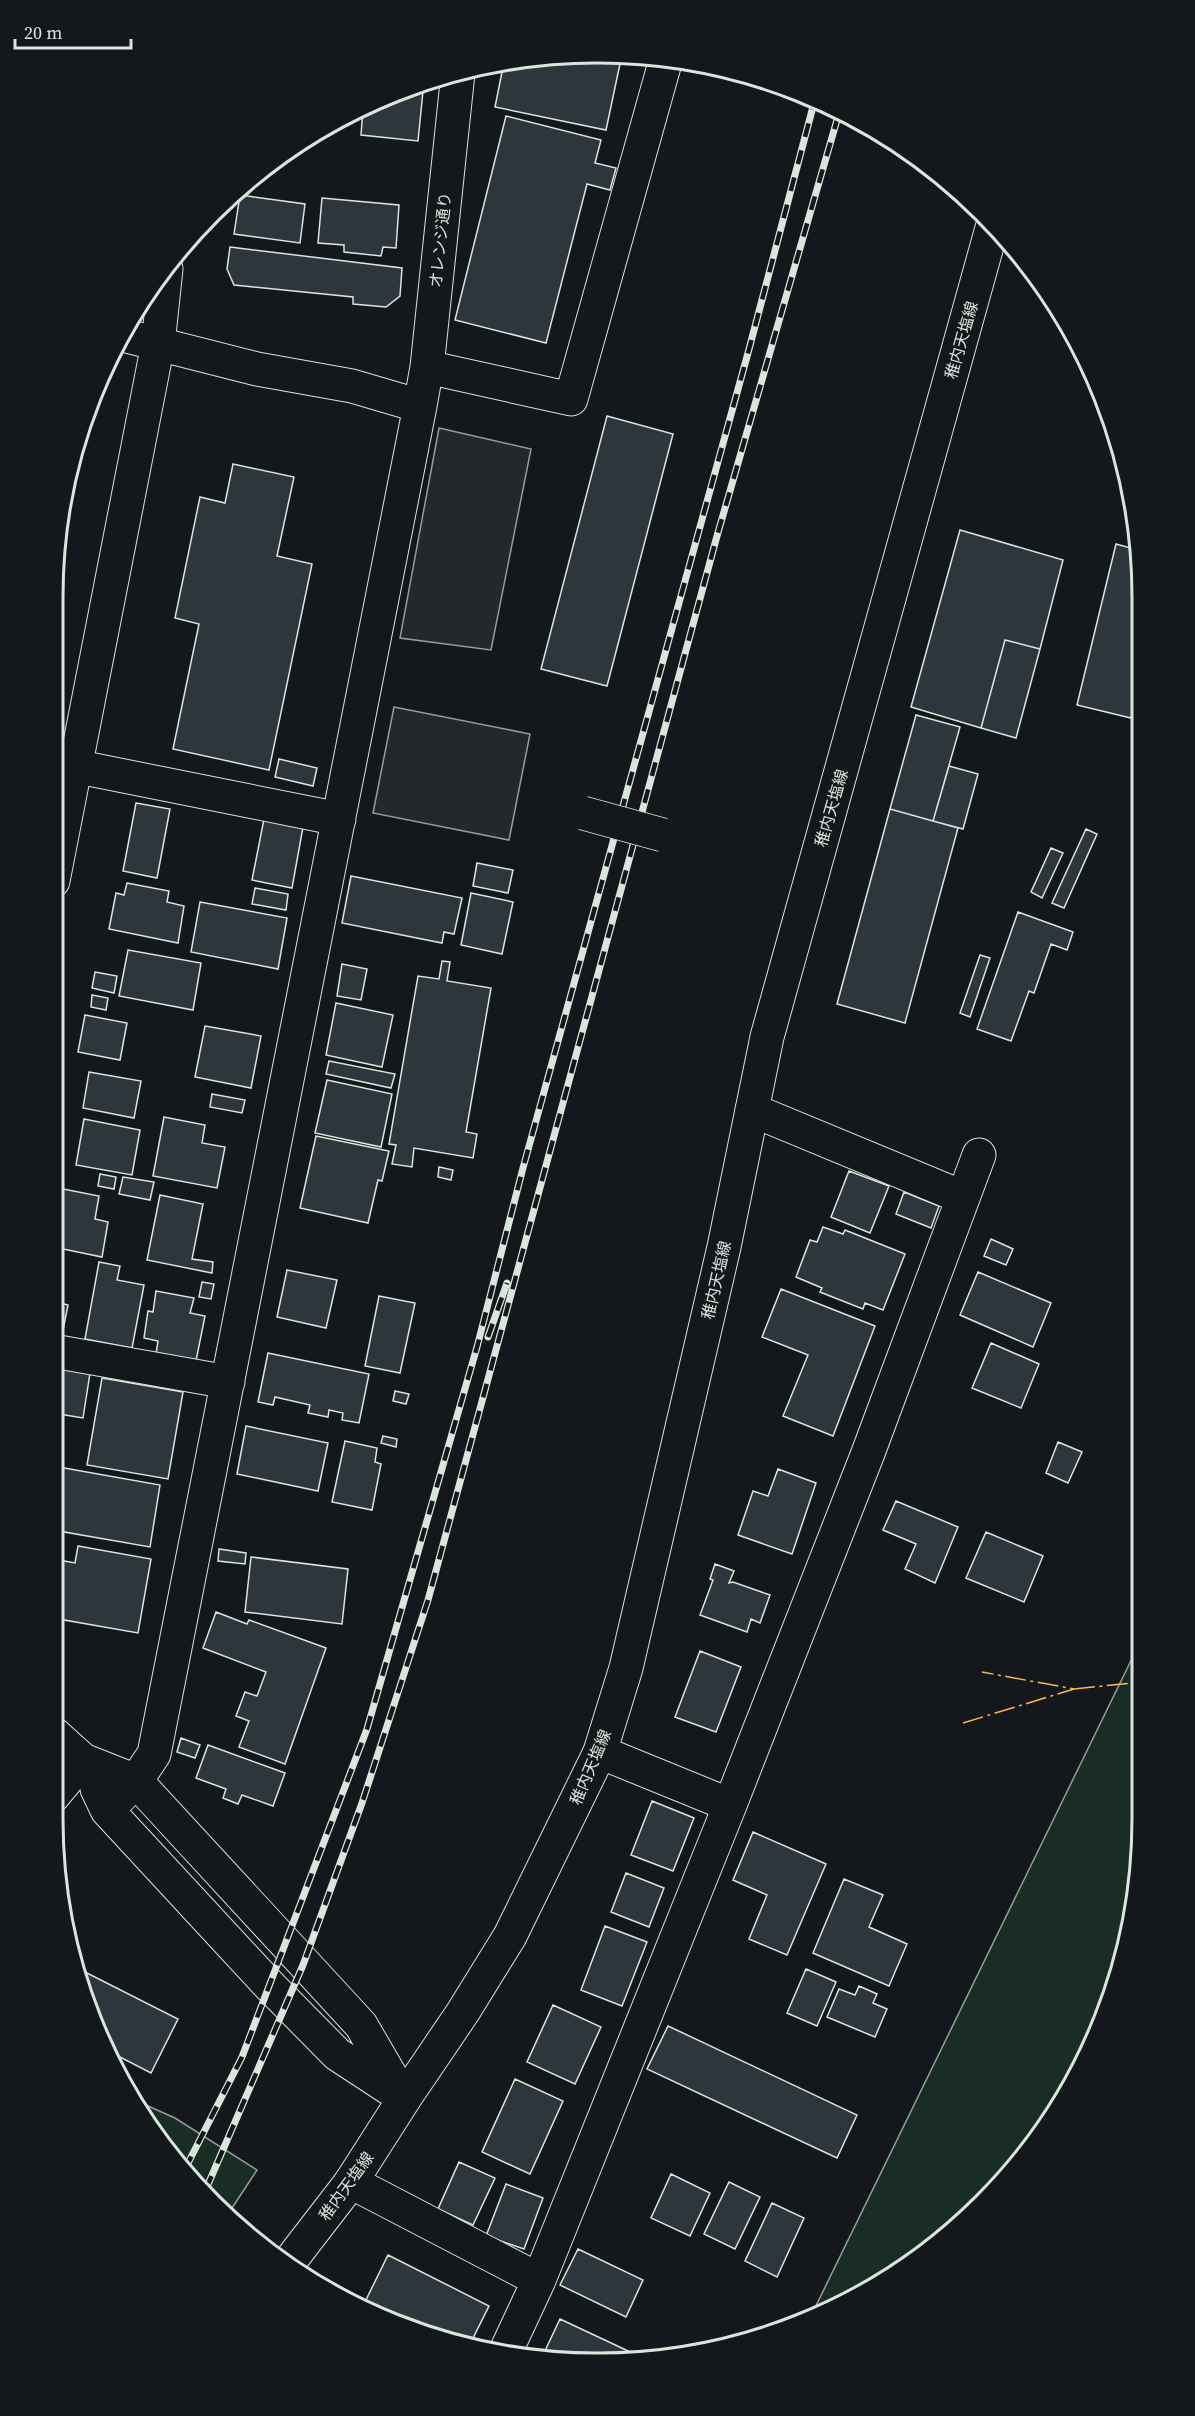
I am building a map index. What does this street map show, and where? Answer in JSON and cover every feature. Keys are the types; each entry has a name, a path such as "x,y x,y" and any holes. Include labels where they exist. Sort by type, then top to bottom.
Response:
{"street":[{"path":"427,367 571,399 664,68"},
{"name":"オレンジ通り","path":"107,1809 136,1781 154,1754 420,406 427,367 457,82"},
{"name":"稚内天塩線","path":"293,2257 351,2182 510,1936 600,1752 626,1668 724,1247 767,1037 990,236"},
{"path":"63,824 158,344 163,286"},
{"path":"131,337 257,369 352,386 420,406"},
{"path":"74,766 339,819"},
{"path":"584,813 663,835"},
{"path":"752,1110 962,1197"},
{"path":"509,2345 539,2280 730,1805 868,1453 979,1155"},
{"path":"63,1353 228,1382"},
{"path":"63,1743 83,1760 136,1781 361,2025 404,2099"},
{"path":"600,1752 730,1805"},
{"path":"63,1783 83,1760"},
{"path":"83,1760 107,1809 269,1985 337,2054 404,2099"},
{"path":"351,2182 539,2280"}],"green space":[{"path":"1132,1658 1132,1819 1127,1888 1114,1957 1104,1990 1077,2055 1060,2086 1022,2144 975,2196 923,2243 865,2281 816,2306"},
{"path":"147,2106 175,2118 257,2170 232,2208 173,2144"}],"shaded area":[{"path":"439,428 531,449 491,650 400,638"},
{"path":"394,707 530,734 509,840 373,813"}],"building":[{"path":"563,64 620,64 606,130 495,107 502,72"},
{"path":"423,92 418,141 361,135 362,117"},
{"path":"506,116 601,140 595,163 616,168 610,190 587,184 546,343 455,320"},
{"path":"245,196 305,204 300,243 234,234 239,202"},
{"path":"322,198 399,205 396,248 383,247 381,256 344,252 344,245 318,243"},
{"path":"230,247 402,268 400,296 386,307 353,304 353,297 234,285 227,269"},
{"path":"607,416 673,434 607,686 541,669"},
{"path":"233,464 294,477 277,556 312,564 269,770 173,749 199,624 175,618 200,497 225,503"},
{"path":"960,530 1063,560 1040,649 1005,640 981,728 911,707"},
{"path":"1116,544 1129,548 1132,598 1131,718 1077,705"},
{"path":"1005,640 1040,649 1016,738 981,728"},
{"path":"916,715 960,727 933,821 890,809"},
{"path":"279,759 317,768 313,786 275,777"},
{"path":"949,766 978,774 963,829 933,821"},
{"path":"136,803 170,809 157,878 123,871"},
{"path":"890,809 958,828 905,1023 837,1004"},
{"path":"264,819 303,827 292,888 252,880"},
{"path":"1086,829 1097,834 1064,908 1052,903"},
{"path":"1051,848 1063,853 1042,898 1031,892"},
{"path":"477,863 513,870 508,893 473,886"},
{"path":"351,876 462,898 454,934 444,932 442,943 342,923"},
{"path":"127,883 169,891 167,902 184,906 178,943 109,929 116,893 124,895"},
{"path":"255,888 288,894 286,910 252,904"},
{"path":"471,893 513,902 502,954 461,945"},
{"path":"200,902 287,918 278,969 191,952"},
{"path":"1018,912 1073,932 1067,950 1051,944 1034,993 1029,991 1011,1041 977,1029"},
{"path":"128,950 201,963 193,1010 119,996"},
{"path":"980,955 990,958 970,1017 960,1013"},
{"path":"442,961 450,962 447,981 491,988 466,1132 477,1134 473,1158 414,1148 412,1167 392,1164 396,1145 389,1144 418,976 439,979"},
{"path":"342,964 367,969 361,1000 337,996"},
{"path":"95,972 117,976 114,993 92,988"},
{"path":"92,995 108,998 106,1010 91,1007"},
{"path":"336,1003 393,1015 382,1067 326,1055"},
{"path":"85,1015 127,1023 120,1060 78,1052"},
{"path":"205,1026 261,1036 251,1088 195,1077"},
{"path":"329,1061 395,1074 391,1088 326,1074"},
{"path":"89,1072 141,1081 134,1118 83,1108"},
{"path":"327,1080 392,1094 381,1147 315,1133"},
{"path":"212,1094 245,1100 242,1113 210,1107"},
{"path":"164,1117 205,1125 202,1143 225,1147 217,1188 153,1176"},
{"path":"84,1119 140,1130 132,1175 76,1165"},
{"path":"316,1136 389,1151 382,1181 378,1180 368,1223 300,1208"},
{"path":"439,1167 453,1170 451,1180 438,1177"},
{"path":"849,1171 889,1186 870,1233 831,1217"},
{"path":"100,1174 116,1177 114,1189 98,1186"},
{"path":"123,1177 154,1182 150,1200 119,1194"},
{"path":"63,1189 99,1196 95,1219 108,1222 102,1257 63,1249"},
{"path":"904,1192 939,1206 931,1228 896,1214"},
{"path":"160,1195 203,1204 192,1259 213,1262 212,1273 147,1260"},
{"path":"823,1227 843,1234 845,1230 905,1254 883,1310 865,1303 863,1309 820,1292 822,1288 796,1277 810,1240 817,1242"},
{"path":"991,1239 1013,1249 1006,1265 984,1256"},
{"path":"99,1262 120,1266 117,1280 144,1285 132,1348 85,1339"},
{"path":"287,1270 337,1280 326,1328 277,1317"},
{"path":"978,1272 1051,1303 1033,1347 960,1315"},
{"path":"202,1282 214,1284 211,1299 199,1297"},
{"path":"781,1289 875,1326 833,1436 783,1416 808,1355 762,1337"},
{"path":"156,1291 194,1298 190,1313 205,1316 196,1361 156,1354 158,1341 144,1338 148,1311 153,1312"},
{"path":"379,1296 415,1303 400,1373 365,1366"},
{"path":"63,1304 68,1305 63,1330"},
{"path":"991,1343 1039,1364 1021,1408 972,1388"},
{"path":"268,1353 369,1374 359,1423 342,1420 343,1413 329,1410 328,1417 308,1413 310,1405 275,1397 273,1405 258,1402"},
{"path":"63,1368 90,1373 83,1418 63,1415"},
{"path":"102,1378 183,1392 168,1479 87,1465"},
{"path":"395,1391 409,1394 406,1404 393,1401"},
{"path":"246,1426 328,1443 318,1491 237,1474"},
{"path":"383,1436 397,1439 396,1447 381,1443"},
{"path":"345,1441 377,1448 375,1462 381,1464 372,1510 332,1502"},
{"path":"1058,1442 1082,1452 1068,1483 1046,1473"},
{"path":"63,1468 160,1485 150,1547 63,1532"},
{"path":"778,1469 816,1483 792,1554 738,1535 753,1491 768,1496"},
{"path":"896,1501 958,1527 935,1583 905,1569 916,1544 883,1530"},
{"path":"986,1532 1043,1556 1024,1602 966,1578"},
{"path":"78,1546 151,1559 138,1633 63,1620 63,1561 75,1563"},
{"path":"219,1549 246,1553 245,1564 218,1561"},
{"path":"251,1557 348,1569 342,1624 245,1612"},
{"path":"715,1564 734,1571 729,1583 733,1582 770,1595 760,1623 751,1619 747,1632 700,1615 713,1580 710,1579"},
{"path":"216,1612 247,1624 249,1620 326,1648 285,1764 239,1747 249,1721 236,1716 245,1692 257,1696 266,1672 203,1648"},
{"path":"700,1651 741,1667 716,1732 675,1717"},
{"path":"181,1738 200,1745 195,1758 177,1752"},
{"path":"208,1745 285,1773 273,1806 242,1795 238,1804 223,1798 226,1789 196,1778"},
{"path":"652,1801 694,1818 673,1871 631,1855"},
{"path":"753,1832 826,1864 787,1955 749,1939 767,1895 733,1880"},
{"path":"626,1873 664,1888 649,1927 611,1912"},
{"path":"844,1879 883,1895 869,1927 907,1944 889,1986 813,1953"},
{"path":"605,1926 647,1942 622,2006 581,1990"},
{"path":"806,1969 836,1982 817,2026 787,2013"},
{"path":"86,1972 178,2019 151,2073 119,2056"},
{"path":"859,1986 877,1994 873,2003 887,2009 875,2037 827,2017 839,1989 855,1995"},
{"path":"553,2005 601,2027 575,2084 527,2062"},
{"path":"668,2026 857,2115 837,2158 647,2069"},
{"path":"515,2079 563,2101 530,2174 482,2152"},
{"path":"459,2162 495,2178 473,2225 438,2209"},
{"path":"671,2174 710,2193 690,2236 651,2218"},
{"path":"729,2182 760,2197 735,2249 704,2234"},
{"path":"506,2184 543,2198 524,2249 486,2236"},
{"path":"772,2203 804,2218 777,2277 745,2261"},
{"path":"578,2249 643,2280 626,2317 560,2285"},
{"path":"388,2255 489,2306 473,2338 426,2325 366,2300"},
{"path":"560,2319 630,2352 598,2353 545,2350"}],"railway":[{"path":"188,2162 242,2057 367,1729 477,1347 523,1168 748,353 812,109"},
{"path":"208,2184 303,1965 362,1803 428,1600 717,536 837,120"},
{"path":"488,1337 507,1283"}],"power":[{"path":"963,1723 1074,1689 982,1672"},
{"path":"1074,1689 1132,1683"}]}
